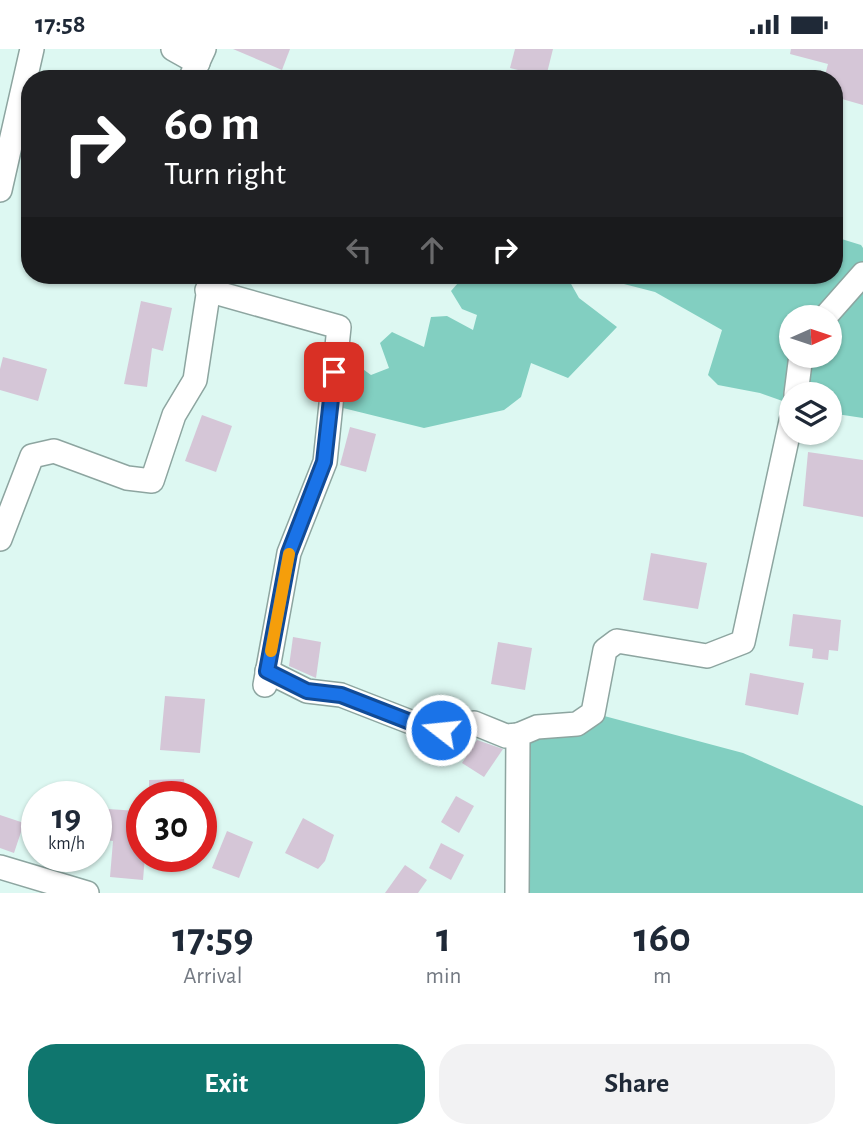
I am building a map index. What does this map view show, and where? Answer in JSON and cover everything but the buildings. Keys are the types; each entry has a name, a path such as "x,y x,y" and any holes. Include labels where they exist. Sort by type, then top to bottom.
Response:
{"street":[{"path":"27,70 32,49"},
{"path":"173,49 197,63"},
{"path":"0,190 21,97"},
{"path":"836,305 863,274"},
{"path":"0,539 32,456 54,451 127,478 152,481 174,415 195,380 209,284"},
{"path":"215,284 339,327 324,462 289,553 266,678 307,691 341,695 413,723 441,730 474,723 506,736 518,735 537,727 577,725 593,713 605,650 617,641 706,656 743,642 786,445"},
{"path":"517,893 518,735"},
{"path":"0,867 87,893"}],"green space":[{"path":"843,239 861,245 863,418 842,415 842,382 779,382 779,400 718,385 708,375 722,330 655,292 624,284 843,284"},
{"path":"457,284 571,284 579,298 617,327 568,378 531,363 521,397 504,410 424,428 339,407 345,356 371,375 389,368 380,343 392,332 424,347 431,317 447,316 473,330 477,315 462,309 451,291"},
{"path":"593,713 743,753 863,806 863,893 517,893 518,735"}],"slow traffic":[{"path":"271,651 289,554"}],"route":[{"path":"334,372 324,462 289,553 267,671 307,691 341,695 413,723 441,730"}]}
